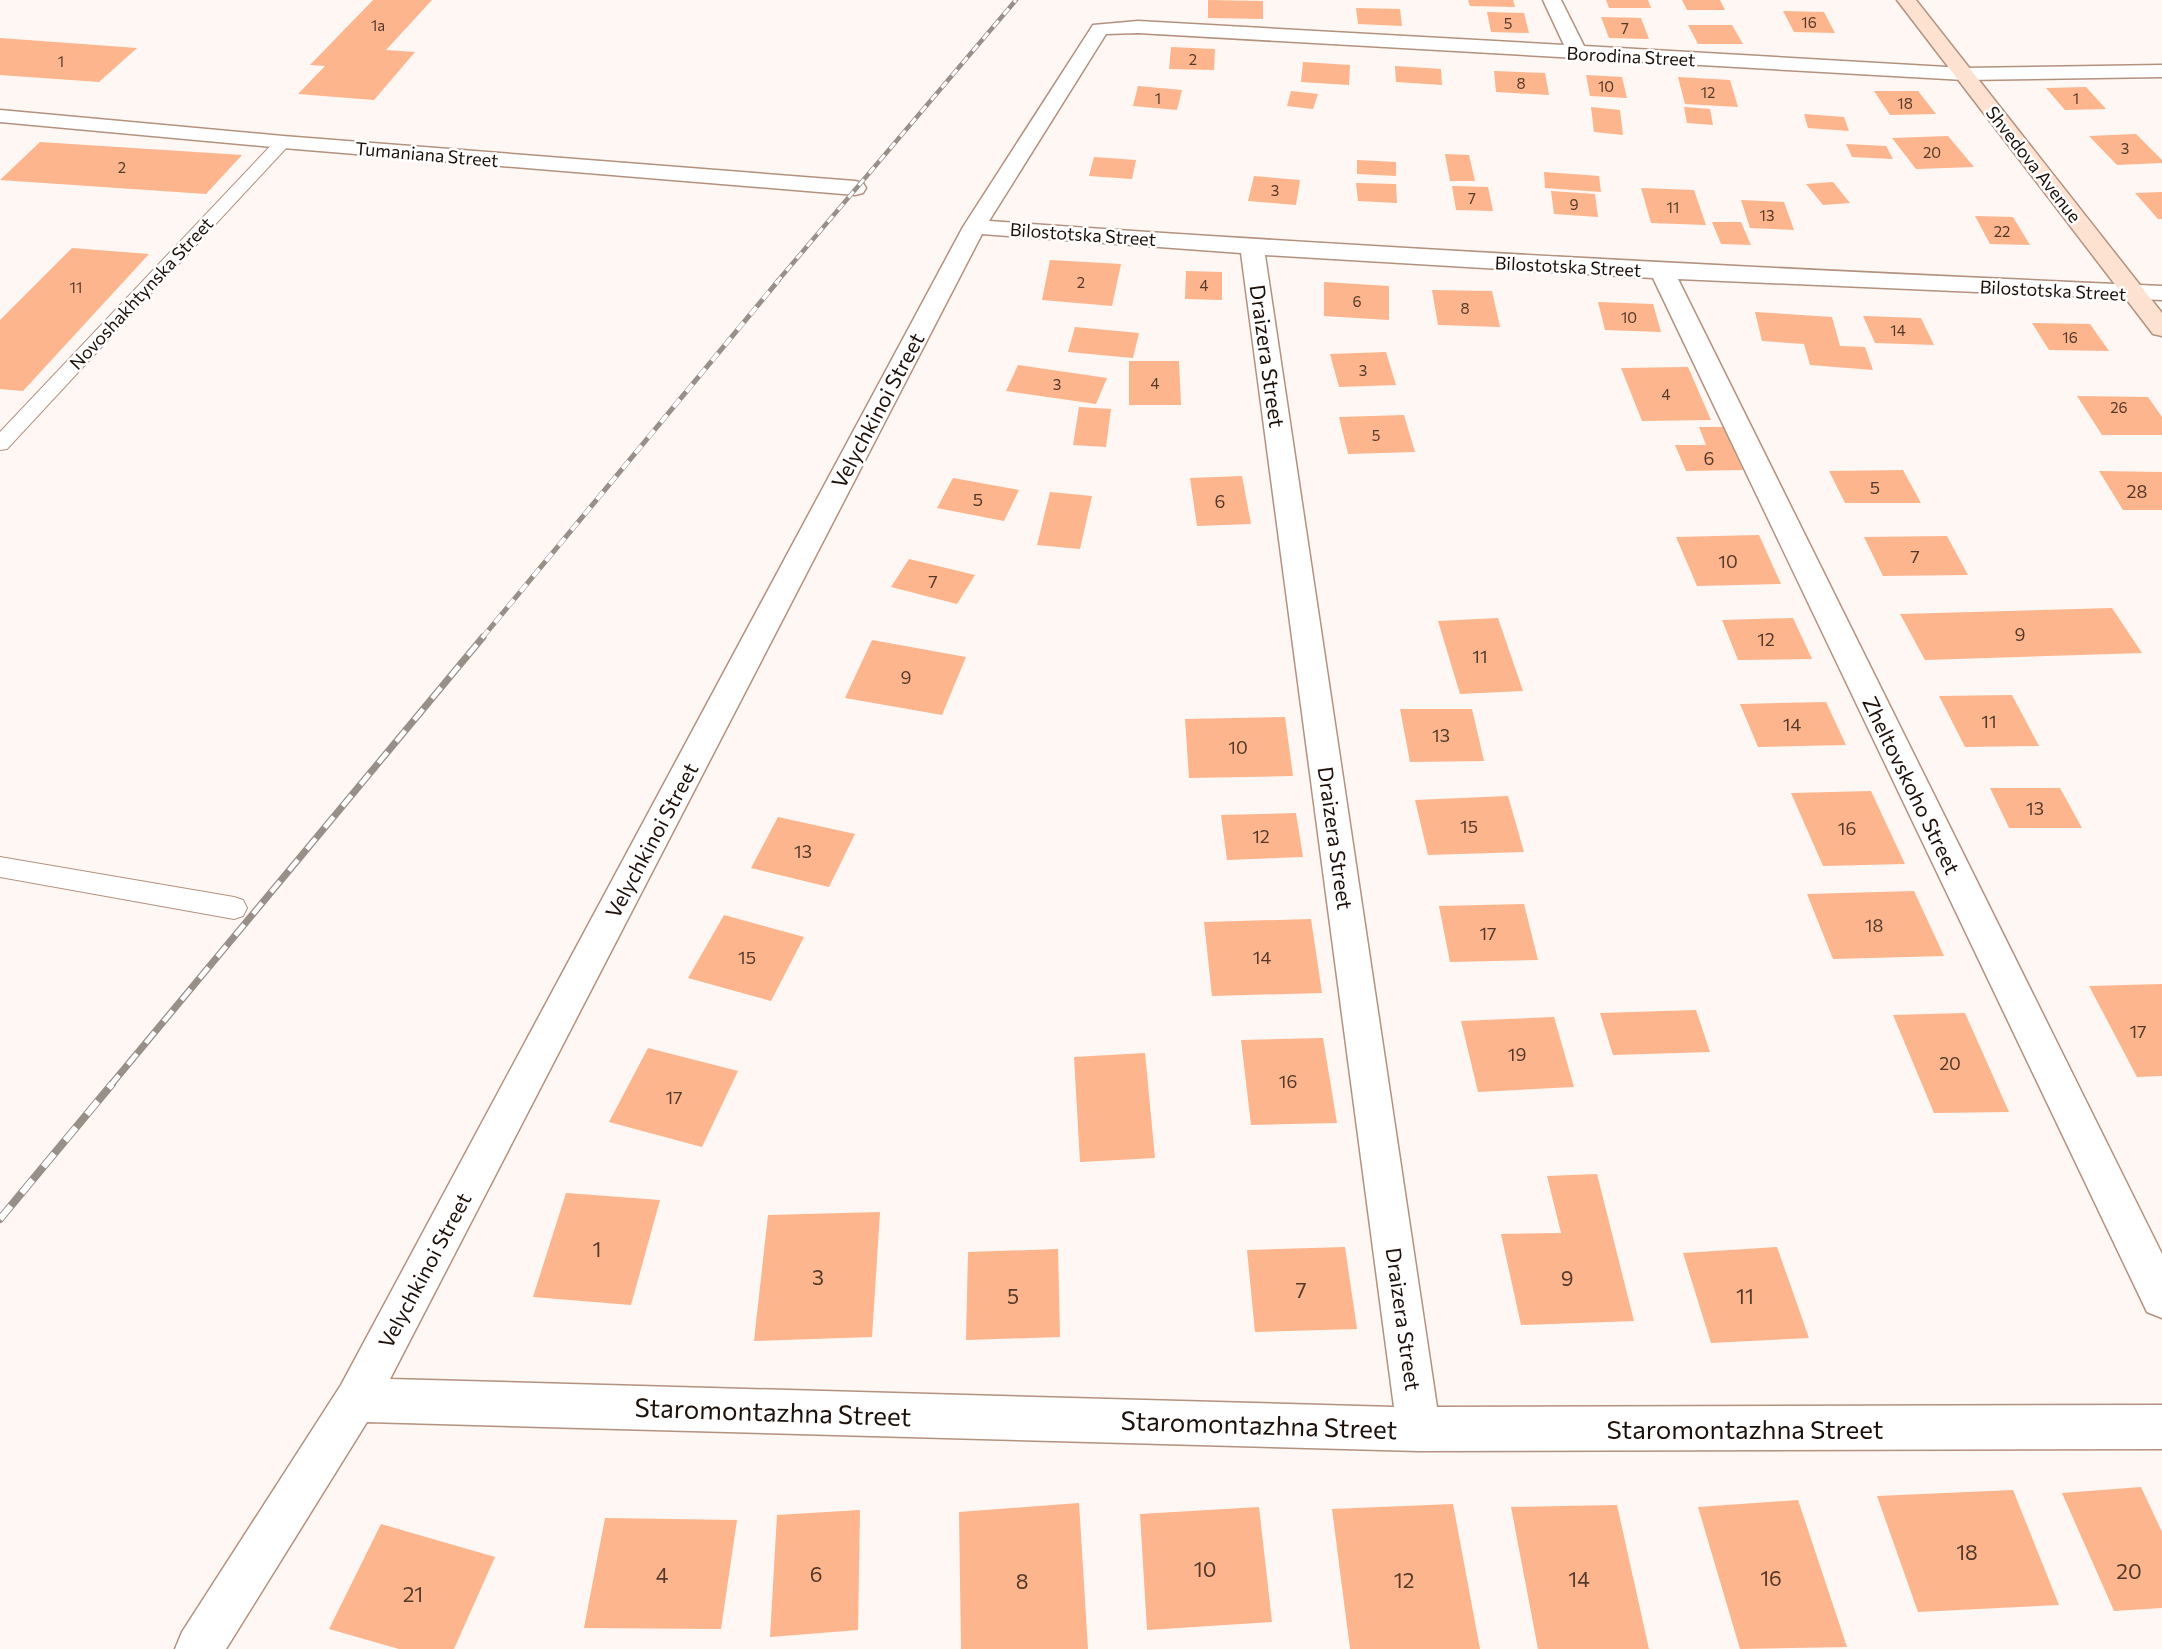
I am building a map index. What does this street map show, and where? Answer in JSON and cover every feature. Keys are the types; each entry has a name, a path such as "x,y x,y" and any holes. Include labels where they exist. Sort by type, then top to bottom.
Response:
{"street":[{"path":"1552,0 1577,53"},
{"name":"Shvedova Avenue","path":"1906,0 2162,329"},
{"name":"Borodina Street","path":"1100,29 1138,27 1964,74 2162,71"},
{"name":"Velychkinoi Street","path":"199,1649 356,1400 974,226 1100,29"},
{"name":"Tumaniana Street","path":"0,116 283,142 855,188"},
{"name":"Bilostotska Street","path":"974,226 1252,247 1662,271 2134,294 2162,293"},
{"name":"Draizera Street","path":"1252,247 1419,1429"},
{"name":"Zheltovskoho Street","path":"1662,271 2162,1298"},
{"name":"Staromontazhna Street","path":"356,1400 1419,1429 2162,1426"}],"lane":[{"name":"Novoshakhtynska Street","path":"0,444 283,142"},
{"path":"0,867 234,908"}],"building":[{"path":"373,0 432,0 386,50 415,52 374,100 298,94 325,66 310,65"},
{"path":"1208,0 1263,1 1263,19 1208,18"},
{"path":"1468,0 1513,0 1515,7 1470,6"},
{"path":"1606,0 1648,0 1651,8 1609,8"},
{"path":"1682,0 1720,0 1725,10 1687,10"},
{"path":"1356,8 1400,9 1402,26 1358,24"},
{"path":"1783,11 1824,12 1835,33 1794,32"},
{"path":"1487,12 1524,13 1529,33 1491,32"},
{"path":"1601,17 1641,18 1649,39 1609,38"},
{"path":"1688,25 1732,25 1743,44 1698,44"},
{"path":"0,38 137,48 99,82 0,75"},
{"path":"1171,47 1215,49 1214,70 1169,69"},
{"path":"1303,62 1350,65 1349,85 1301,82"},
{"path":"1395,66 1441,69 1442,85 1396,82"},
{"path":"1494,71 1545,73 1549,95 1496,92"},
{"path":"1586,75 1622,77 1627,98 1590,96"},
{"path":"1678,77 1730,80 1738,107 1685,104"},
{"path":"1138,86 1182,90 1177,110 1133,106"},
{"path":"2086,87 2106,109 2065,110 2046,88"},
{"path":"1291,91 1318,94 1313,109 1287,106"},
{"path":"1874,91 1918,91 1936,114 1890,115"},
{"path":"1591,107 1620,110 1623,135 1594,132"},
{"path":"1684,107 1710,109 1713,125 1687,123"},
{"path":"1804,114 1844,117 1849,131 1808,128"},
{"path":"2136,134 2162,160 2162,163 2117,165 2089,136"},
{"path":"1948,136 1974,167 1916,169 1892,138"},
{"path":"40,142 242,155 206,194 0,180"},
{"path":"1846,144 1886,146 1893,159 1852,157"},
{"path":"1445,154 1469,155 1475,181 1450,181"},
{"path":"1094,157 1136,160 1132,179 1089,176"},
{"path":"1357,160 1396,162 1396,176 1357,174"},
{"path":"1544,172 1599,176 1601,192 1545,188"},
{"path":"1254,176 1300,180 1296,205 1248,201"},
{"path":"1833,182 1850,203 1823,205 1806,184"},
{"path":"1356,183 1396,184 1397,203 1358,201"},
{"path":"1452,186 1488,187 1493,211 1456,210"},
{"path":"1641,188 1694,190 1706,225 1651,223"},
{"path":"1551,191 1595,194 1598,217 1554,214"},
{"path":"2162,192 2162,219 2158,219 2135,193"},
{"path":"1741,200 1784,202 1794,230 1750,228"},
{"path":"1975,216 2013,217 2030,245 1990,244"},
{"path":"1712,222 1741,222 1751,245 1721,244"},
{"path":"72,248 149,254 23,391 0,389 0,320"},
{"path":"1050,260 1121,264 1112,306 1042,300"},
{"path":"1186,271 1222,272 1222,300 1185,299"},
{"path":"1324,282 1389,286 1389,320 1324,316"},
{"path":"1432,290 1492,291 1500,327 1438,325"},
{"path":"1598,302 1653,304 1661,332 1605,330"},
{"path":"1755,312 1832,317 1840,346 1865,347 1873,370 1810,365 1804,344 1762,341"},
{"path":"1863,316 1921,318 1934,345 1875,343"},
{"path":"2032,323 2090,324 2109,351 2049,350"},
{"path":"1075,327 1139,333 1133,358 1068,352"},
{"path":"1386,352 1396,385 1339,387 1330,354"},
{"path":"1129,361 1179,361 1181,405 1129,405"},
{"path":"1018,365 1107,378 1096,404 1006,391"},
{"path":"1688,367 1711,420 1642,421 1621,368"},
{"path":"2077,396 2148,397 2162,417 2162,435 2102,435"},
{"path":"1079,407 1111,409 1106,447 1073,445"},
{"path":"1404,415 1415,452 1348,454 1339,417"},
{"path":"1699,427 1724,427 1743,470 1686,471 1675,445 1706,445"},
{"path":"1903,470 1921,503 1845,503 1829,471"},
{"path":"2099,471 2162,472 2162,510 2123,510"},
{"path":"1242,476 1251,524 1197,526 1190,478"},
{"path":"953,478 1019,490 1004,521 937,508"},
{"path":"1050,492 1092,496 1080,549 1037,545"},
{"path":"1759,535 1781,584 1697,586 1676,537"},
{"path":"1947,536 1968,575 1883,576 1864,537"},
{"path":"909,559 975,575 957,604 891,587"},
{"path":"2112,608 2142,653 1925,660 1900,614"},
{"path":"1498,618 1523,691 1460,694 1438,621"},
{"path":"1793,618 1812,659 1738,660 1722,620"},
{"path":"872,640 966,657 942,715 845,698"},
{"path":"2012,695 2039,746 1965,747 1939,696"},
{"path":"1826,702 1846,745 1758,747 1740,704"},
{"path":"1400,709 1472,709 1484,761 1410,762"},
{"path":"1285,717 1293,776 1189,778 1185,719"},
{"path":"1990,788 2060,788 2082,828 2009,828"},
{"path":"1871,791 1905,864 1823,866 1791,793"},
{"path":"1508,796 1524,852 1428,855 1415,800"},
{"path":"1296,813 1303,857 1227,860 1221,815"},
{"path":"778,817 855,834 829,887 751,868"},
{"path":"1914,891 1944,956 1833,959 1807,894"},
{"path":"1524,904 1538,960 1450,962 1439,906"},
{"path":"724,915 804,937 771,1001 688,978"},
{"path":"1311,919 1322,993 1212,996 1204,922"},
{"path":"2162,984 2162,1076 2137,1077 2089,986"},
{"path":"1696,1010 1710,1052 1613,1055 1600,1013"},
{"path":"1965,1013 2009,1112 1934,1113 1893,1015"},
{"path":"1554,1017 1574,1087 1478,1092 1461,1021"},
{"path":"1323,1038 1337,1123 1251,1125 1241,1040"},
{"path":"648,1048 738,1071 702,1147 609,1122"},
{"path":"1145,1053 1155,1158 1080,1162 1074,1057"},
{"path":"1597,1174 1634,1321 1521,1325 1501,1234 1561,1233 1547,1176"},
{"path":"566,1193 660,1200 631,1305 533,1297"},
{"path":"880,1212 872,1337 754,1341 768,1215"},
{"path":"1345,1247 1357,1329 1255,1332 1247,1250"},
{"path":"1777,1247 1809,1338 1711,1343 1683,1253"},
{"path":"1058,1249 1060,1337 966,1340 968,1252"},
{"path":"2141,1487 2162,1532 2162,1608 2114,1611 2062,1493"},
{"path":"2013,1490 2059,1605 1918,1612 1877,1496"},
{"path":"1798,1500 1847,1647 1740,1649 1698,1507"},
{"path":"1079,1503 1088,1649 961,1649 959,1512"},
{"path":"1453,1504 1480,1649 1350,1649 1332,1509"},
{"path":"1617,1505 1649,1649 1538,1649 1511,1507"},
{"path":"1259,1507 1272,1622 1147,1630 1140,1514"},
{"path":"860,1510 858,1630 770,1637 777,1515"},
{"path":"605,1518 737,1520 721,1629 584,1628"},
{"path":"381,1524 495,1557 454,1649 399,1649 329,1629"}],"railway":[{"path":"776,283 1016,0"},
{"path":"482,638 778,281"},
{"path":"110,1086 483,637"},
{"path":"0,1219 112,1084"}]}
